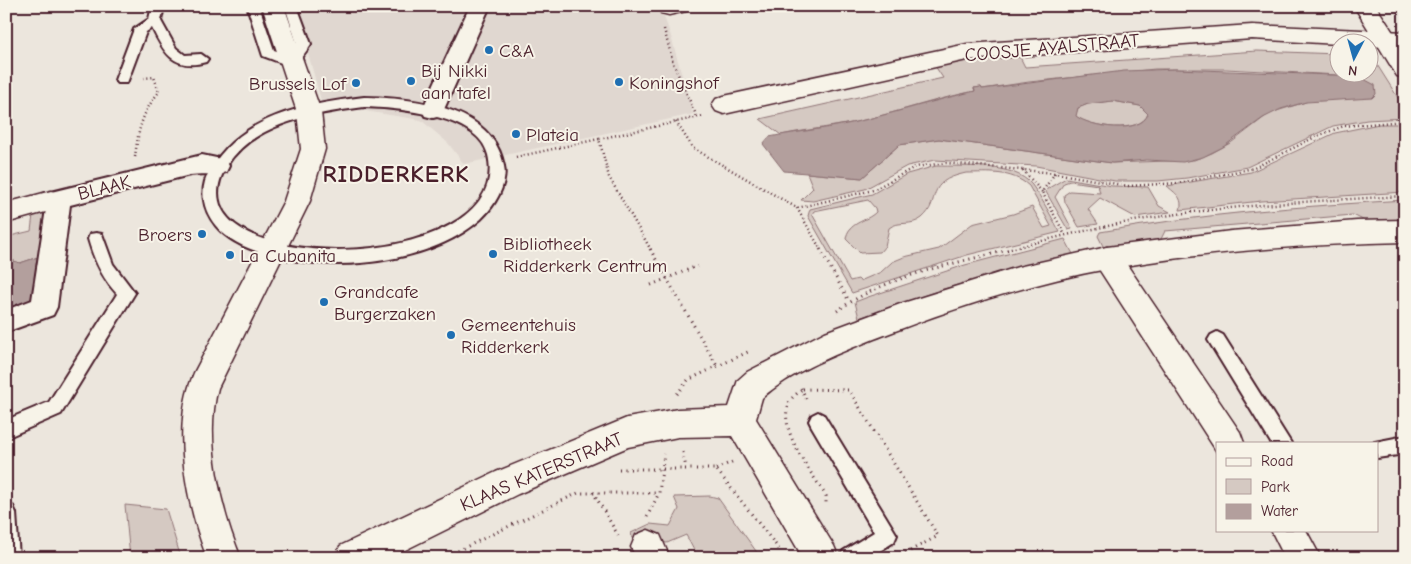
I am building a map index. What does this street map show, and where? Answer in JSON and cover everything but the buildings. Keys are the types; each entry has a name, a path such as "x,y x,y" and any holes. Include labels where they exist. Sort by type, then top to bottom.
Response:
{"street":[{"path":"224,558 214,529 200,451 197,424 200,399 205,383 296,201 307,173 313,149 307,107 272,6"},
{"path":"433,110 480,6"},
{"path":"1365,6 1395,39 1405,70"},
{"name":"COOSJE AYALSTRAAT","path":"724,105 976,51 1252,32 1395,39"},
{"name":"BLAAK","path":"6,212 133,180 210,165"},
{"path":"6,321 44,307 56,200"},
{"path":"822,558 740,421 749,390 758,382 835,341 903,315 1018,279 1107,258 1241,241 1357,232 1405,231"},
{"path":"1107,258 1228,442"},
{"name":"KLAAS KATERSTRAAT","path":"352,558 507,483 627,433 678,423 740,421"},
{"path":"1287,532 1304,558"}],"lane":[{"path":"158,6 155,21 175,57 184,61 201,59"},
{"path":"253,6 268,53 292,61 304,44 291,6"},
{"path":"122,80 140,29 155,21"},
{"path":"364,102 390,102 433,110 470,126 485,136 494,148 498,160 497,183 490,198 474,216 450,232 416,246 386,254 344,259 269,256 225,225 210,196 210,165 247,137 269,124 307,107 364,102"},
{"path":"6,429 55,408 127,293 112,279 104,266 96,239"},
{"path":"1217,340 1281,442"},
{"path":"818,421 887,536 850,558"},
{"path":"1378,449 1405,444"},
{"path":"6,513 9,558"}],"path":[{"path":"513,157 697,117 673,63 662,20 674,7"},
{"path":"122,80 154,78 159,92 140,118 133,180"},
{"path":"797,208 873,190 915,167 946,162 1055,173 1128,186 1179,183 1254,168 1317,136 1344,126 1405,121"},
{"path":"676,122 694,148 797,208 849,301"},
{"path":"599,139 609,177 717,366"},
{"path":"1022,169 1042,192 1065,235"},
{"path":"1042,192 1055,173"},
{"path":"651,285 697,266"},
{"path":"826,504 826,496 790,435 787,422 790,401 802,389 849,390 938,536 898,558"},
{"path":"593,492 621,541 642,540 648,516 659,493 664,468"},
{"path":"686,468 716,469 783,552"},
{"name":"KLAAS KATERSTRAAT","path":"444,558 578,493 659,493"}],"shaded area":[{"path":"295,6 660,6 670,33 693,114 464,164 448,143 421,120 322,104"}],"green space":[{"path":"1257,51 1328,54 1328,74 1226,69 1155,69 1029,82 982,89 981,87 974,88 975,91 864,120 781,135 760,119 943,78 935,66 961,60 1019,55 1025,67"},
{"path":"1378,66 1405,109 1405,118 1367,120 1333,126 1247,167 1187,178 1158,181 1115,181 1036,166 935,160 907,166 865,189 813,201 801,200 813,188 807,173 862,178 899,145 939,139 1112,163 1194,160 1232,142 1270,113 1306,102 1346,82 1378,82"},
{"path":"1113,101 1140,106 1148,114 1143,121 1125,127 1103,126 1075,116 1078,108 1088,104"},
{"path":"1379,124 1405,124 1405,192 1261,201 1180,210 1180,199 1167,186 1251,172 1335,133"},
{"path":"936,166 988,167 1013,172 1032,185 1060,232 967,255 852,293 808,216 810,209 872,194 907,174","holes":["966,173 1007,175 1022,181 1029,186 1051,226 1044,228 1032,207 1013,214 972,224 939,249 904,257 892,262 881,272 860,281 858,279 850,281 812,214 814,211 868,200 876,212 850,229 846,239 860,253 880,252 885,246 889,228 897,224 918,221 928,212 938,187 944,181"]},
{"path":"1066,178 1112,186 1148,187 1159,206 1170,212 1135,217 1100,198 1088,209 1098,224 1079,227 1065,202 1064,195 1070,191 1100,193 1098,185 1070,181 1064,183 1055,197 1072,229 1068,230 1046,192 1047,189"},
{"path":"1405,200 1405,221 1365,221 1353,215 1165,231 1161,239 1104,248 1098,236 1100,232 1214,216 1290,208"},
{"path":"48,212 41,256 20,263 11,260 6,261 6,237 31,231 33,215"},
{"path":"1065,239 1073,254 943,289 859,318 855,302 868,297 965,265"},
{"path":"710,496 718,498 761,558 698,558 686,535 667,543 651,540 635,548 631,533 650,524 670,526 679,509 674,497"},
{"path":"125,505 166,509 181,558 130,558"}],"water":[{"path":"1176,69 1328,75 1328,82 1369,82 1375,85 1376,94 1372,98 1306,102 1281,109 1263,118 1223,147 1203,157 1183,162 1147,160 1112,163 939,139 899,145 862,178 784,171 763,144 769,137 864,120 975,91 974,88 981,87 982,89 1124,71","holes":["1113,101 1140,106 1148,114 1143,121 1126,127 1103,126 1076,116 1078,108 1088,104"]},
{"path":"41,256 35,301 6,312 6,261 11,260 20,263"}],"place":[{"name":"C&A","path":"489,50"},
{"name":"Bij Nikki aan tafel","path":"411,81"},
{"name":"Koningshof","path":"619,82"},
{"name":"Brussels Lof","path":"356,83"},
{"name":"Plateia","path":"516,134"},
{"name":"Broers","path":"202,234"},
{"name":"Bibliotheek Ridderkerk Centrum","path":"493,254"},
{"name":"La Cubanita","path":"230,255"},
{"name":"Grandcafe Burgerzaken","path":"324,302"},
{"name":"Gemeentehuis Ridderkerk","path":"451,335"}],"district":[{"name":"RIDDERKERK","path":"396,174"}]}
